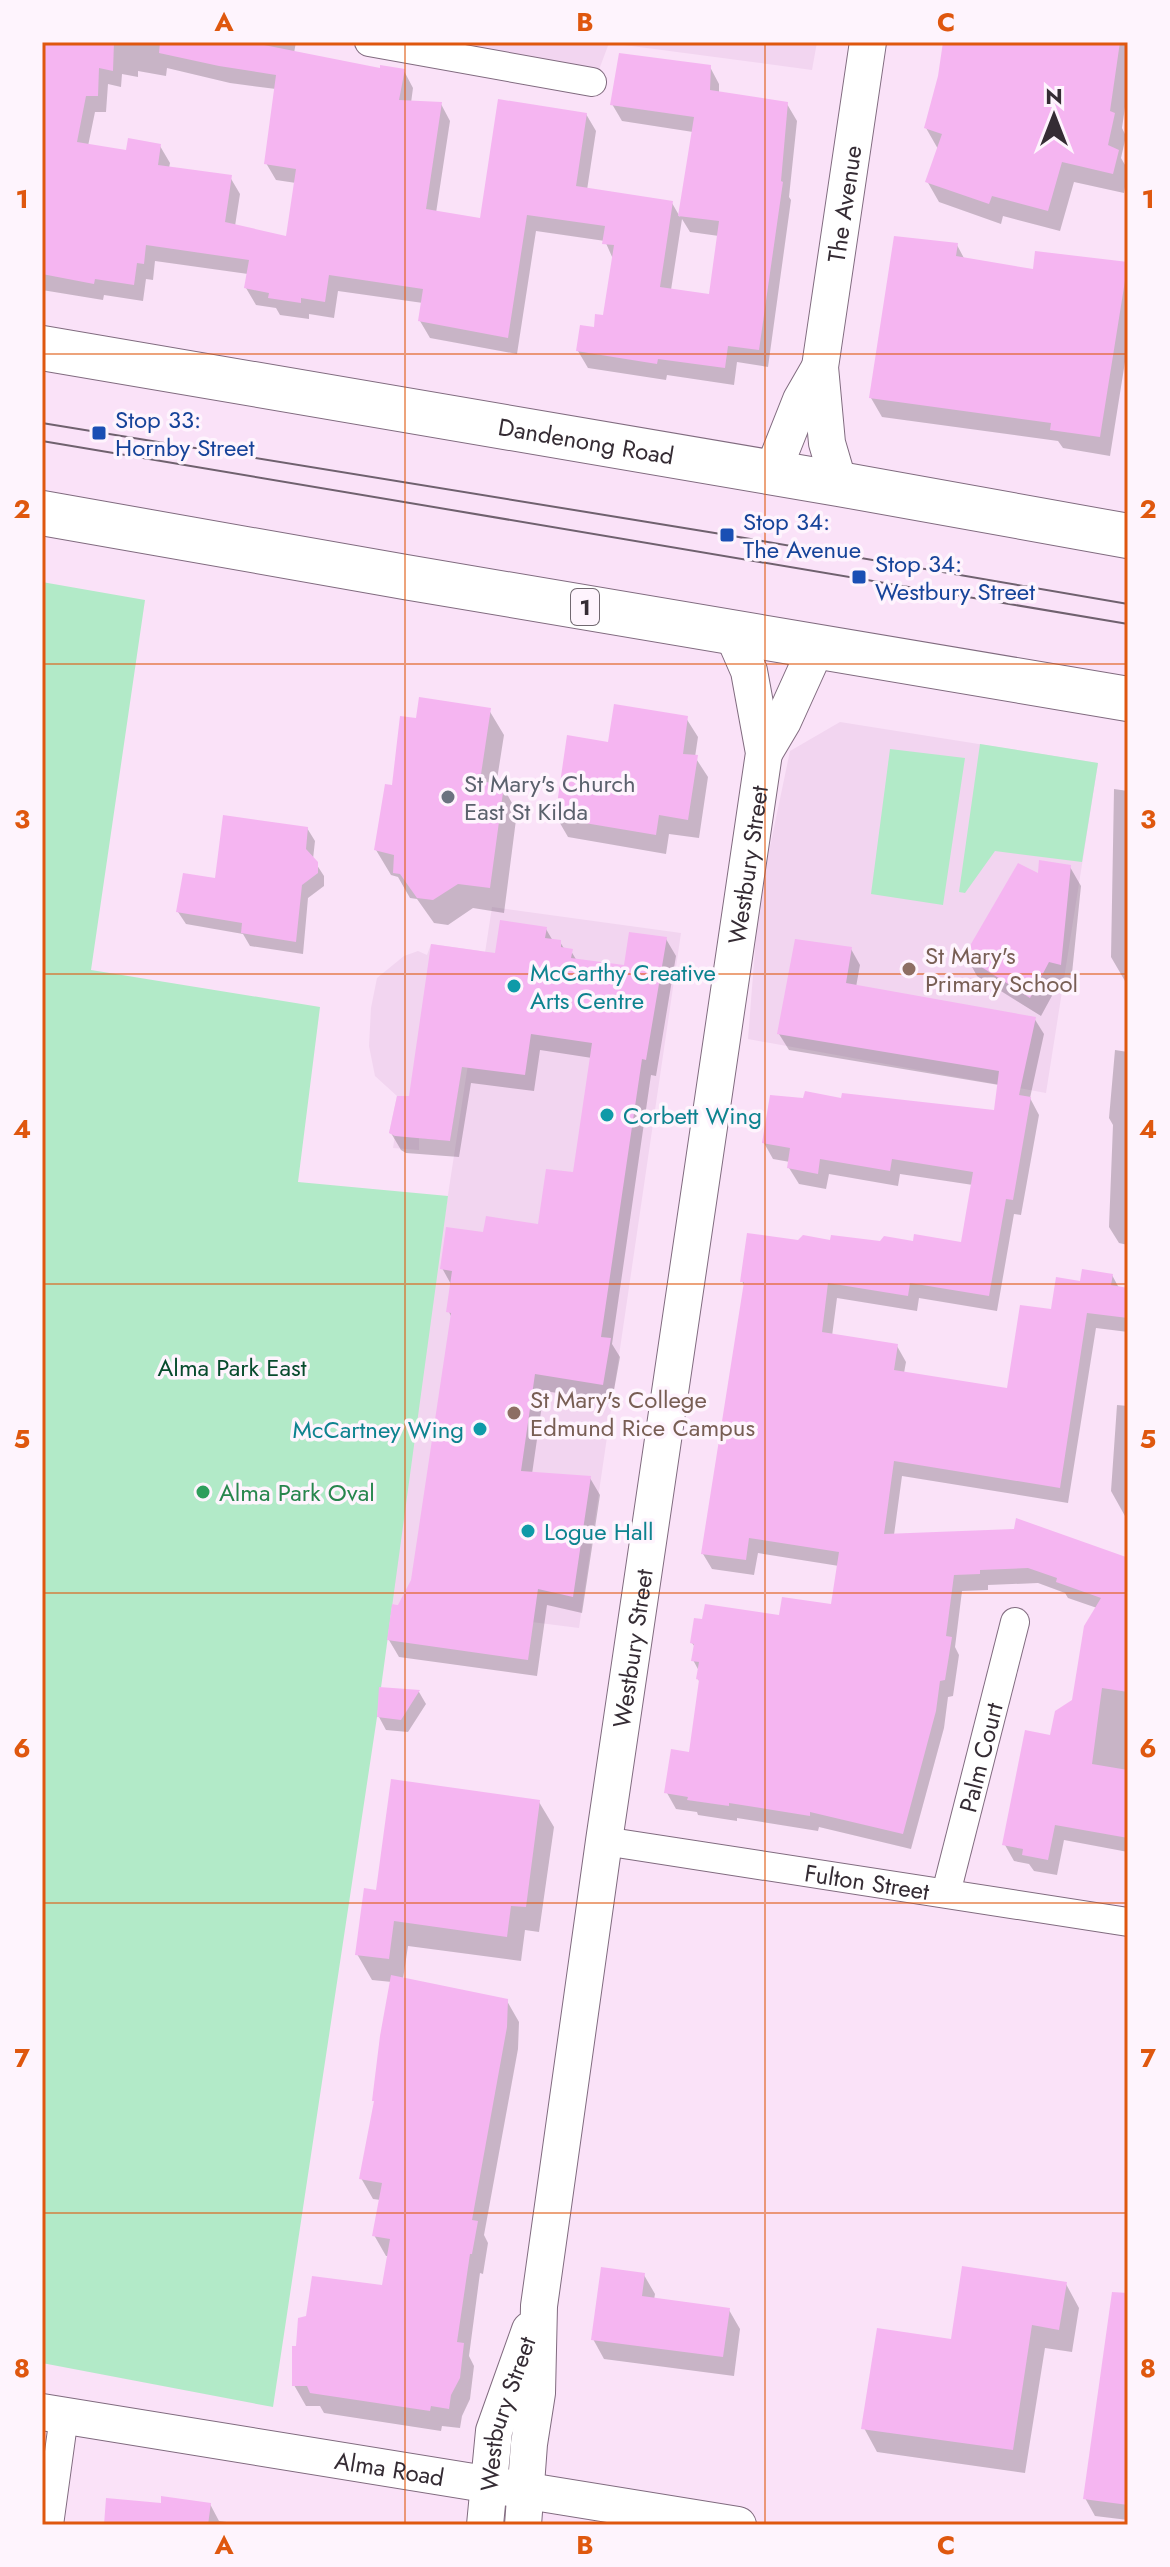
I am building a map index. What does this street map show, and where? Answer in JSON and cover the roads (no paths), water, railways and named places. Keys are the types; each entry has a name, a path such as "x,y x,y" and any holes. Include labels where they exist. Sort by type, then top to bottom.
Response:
{"highway":[{"name":"Dandenong Road","path":"42,348 1128,536"},
{"name":"1","path":"42,513 1128,699"}],"street":[{"path":"369,42 592,82"},
{"name":"The Avenue","path":"839,484 827,443 820,367 868,42"},
{"name":"The Avenue","path":"772,473 801,400 820,367"},
{"name":"Westbury Street","path":"523,2525 529,2444 537,2393 539,2306 764,753 749,671 732,632"},
{"name":"Westbury Street","path":"764,753 783,721 817,646"},
{"name":"Palm Court","path":"946,1893 1015,1622"},
{"name":"Fulton Street","path":"604,1841 1128,1922"},
{"name":"Westbury Street","path":"485,2525 494,2431 539,2306"},
{"path":"49,2525 53,2414"},
{"name":"Alma Road","path":"53,2414 738,2525"}],"tram line":[{"path":"42,423 1128,604"},
{"path":"42,441 1128,624"}],"place":[{"name":"Stop 33: Hornby Street","path":"99,433"},
{"name":"Stop 34: The Avenue","path":"727,535"},
{"name":"Stop 34: Westbury Street","path":"859,577"},
{"name":"St Mary's Church East St Kilda","path":"448,797"},
{"name":"St Mary's Primary School","path":"909,969"},
{"name":"McCarthy Creative Arts Centre","path":"514,986"},
{"name":"Corbett Wing","path":"607,1115"},
{"name":"St Mary's College Edmund Rice Campus","path":"514,1413"},
{"name":"McCartney Wing","path":"480,1429"},
{"name":"Alma Park Oval","path":"203,1492"},
{"name":"Logue Hall","path":"528,1531"}],"park label":[{"name":"Alma Park East","path":"232,1367"}]}
